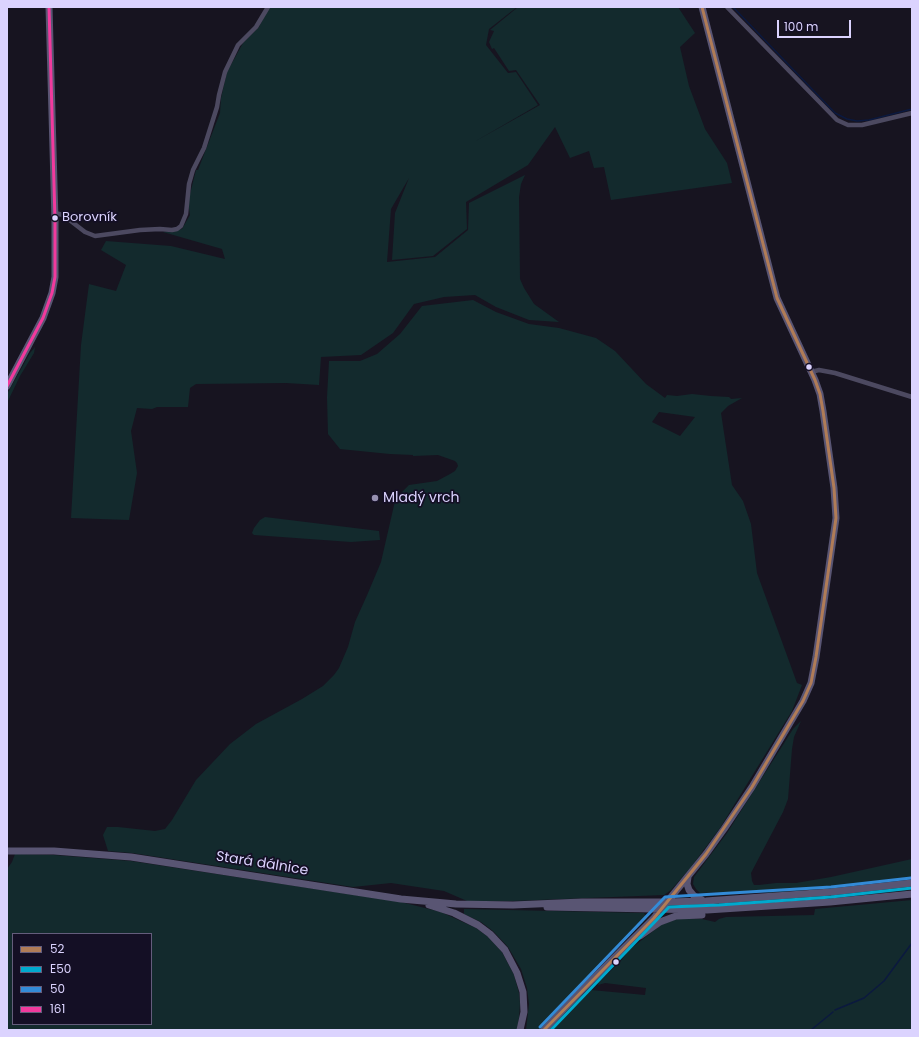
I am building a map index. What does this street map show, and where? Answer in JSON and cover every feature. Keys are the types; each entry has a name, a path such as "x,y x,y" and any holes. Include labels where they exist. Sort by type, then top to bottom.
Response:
{"street":[{"path":"7,386 40,325 52,293 56,268 49,7"},
{"path":"55,213 63,215 85,232 95,236 160,228 172,230 181,226 186,214 189,184 193,170 204,148 217,107 225,72 238,45 256,27 268,7"},
{"path":"544,1030 661,910 689,876 724,829 752,787 802,701 813,676 834,535 836,509 822,402 811,372 782,313 775,294 702,7"},
{"path":"727,7 837,120 848,125 862,125 912,113"},
{"path":"811,372 819,370 835,373 912,397"},
{"name":"Stará dálnice","path":"7,851 54,851 131,857 402,898 456,904 513,905 557,908 707,910 830,902 912,894"},
{"path":"689,876 687,884 689,890 696,898 706,901"},
{"name":"Stará dálnice","path":"513,905 582,902 706,901 831,892 912,883"},
{"path":"402,898 442,908 478,925 490,934 505,950 518,976 524,1003 523,1019 520,1030"},
{"path":"624,948 660,922 676,916 711,914 753,908"}],"green space":[{"path":"269,7 517,7 489,29 486,45 508,73 516,72 538,105 474,142 540,105 516,70 509,71 494,48 492,49 489,42 494,31 490,30 518,7 678,7 695,33 680,47 689,86 705,129 727,163 732,183 611,200 604,167 594,168 589,151 570,158 555,127 528,165 466,202 467,229 433,256 392,260 395,213 409,178 391,209 387,262 435,257 468,230 469,203 525,175 521,184 519,197 520,279 534,304 559,322 529,320 496,307 475,295 444,297 414,304 393,333 361,355 321,357 319,385 286,383 196,384 190,388 188,407 157,407 152,409 137,408 131,431 137,473 129,520 71,518 81,345 89,284 116,291 126,265 101,250 106,241 171,246 225,259 222,249 163,232 182,229 190,215 188,202 196,170 198,170 220,113 221,98 227,72 243,43 259,27"},
{"path":"473,300 496,312 529,324 559,328 596,338 615,351 646,384 665,398 667,395 677,396 692,394 729,397 731,399 742,398 728,406 721,413 732,485 743,501 751,524 757,573 797,683 802,685 792,711 720,828 691,867 671,890 664,895 513,901 467,901 444,891 391,883 353,887 132,853 108,851 103,835 107,827 155,831 165,829 196,780 230,744 256,724 323,686 334,675 339,668 348,647 355,622 381,562 395,501 409,485 437,481 455,471 458,466 455,461 438,455 413,456 340,449 328,434 327,397 329,361 360,361 377,354 400,334 422,306","holes":["659,412 695,417 680,436 652,422"]},
{"path":"35,347 34,353 20,376 7,403 7,394 30,353"},
{"path":"265,517 379,531 380,540 351,542 254,535 252,533 254,528 260,520"},
{"path":"801,721 794,737 792,749 788,799 783,812 751,873 754,885 796,883 831,877 912,859 912,879 771,893 756,891 700,893 693,884 694,877 727,833 793,729"},
{"path":"15,854 54,855 131,861 401,902 441,912 476,928 487,936 502,952 514,975 519,993 520,1003 517,1030 7,1030 7,869"},
{"path":"912,887 912,890 841,897 743,905 678,907 678,905 840,894"},
{"path":"912,900 912,1030 548,1030 581,995 588,993 591,990 645,995 646,988 605,983 598,985 599,982 620,962 629,950 661,925 677,919 702,919 715,922 726,917 814,915 815,909"},
{"path":"464,909 644,913 647,918 552,1013 553,1015 538,1030 526,1030 529,1004 527,988 521,969 508,947 493,931 481,922 464,914"}],"waterway":[{"path":"733,7 835,113 847,119 857,121 869,120 912,109"},
{"path":"835,1010 864,998 884,981 912,943"},
{"path":"811,1030 833,1012"}],"transit line":[{"name":"161","path":"7,386 43,318 52,293 55,277 55,220 49,7"},
{"name":"52","path":"544,1030 654,918 706,854 752,787 803,701 811,683 816,657 836,518 834,488 823,411 820,394 815,380 777,298 702,7"},
{"name":"50","path":"540,1027 665,897 831,887 911,878"},
{"name":"E50","path":"551,1030 669,907 831,897 912,888"}],"place":[{"name":"Borovník","path":"55,218"},
{"name":"Mladý vrch","path":"375,498"}]}
